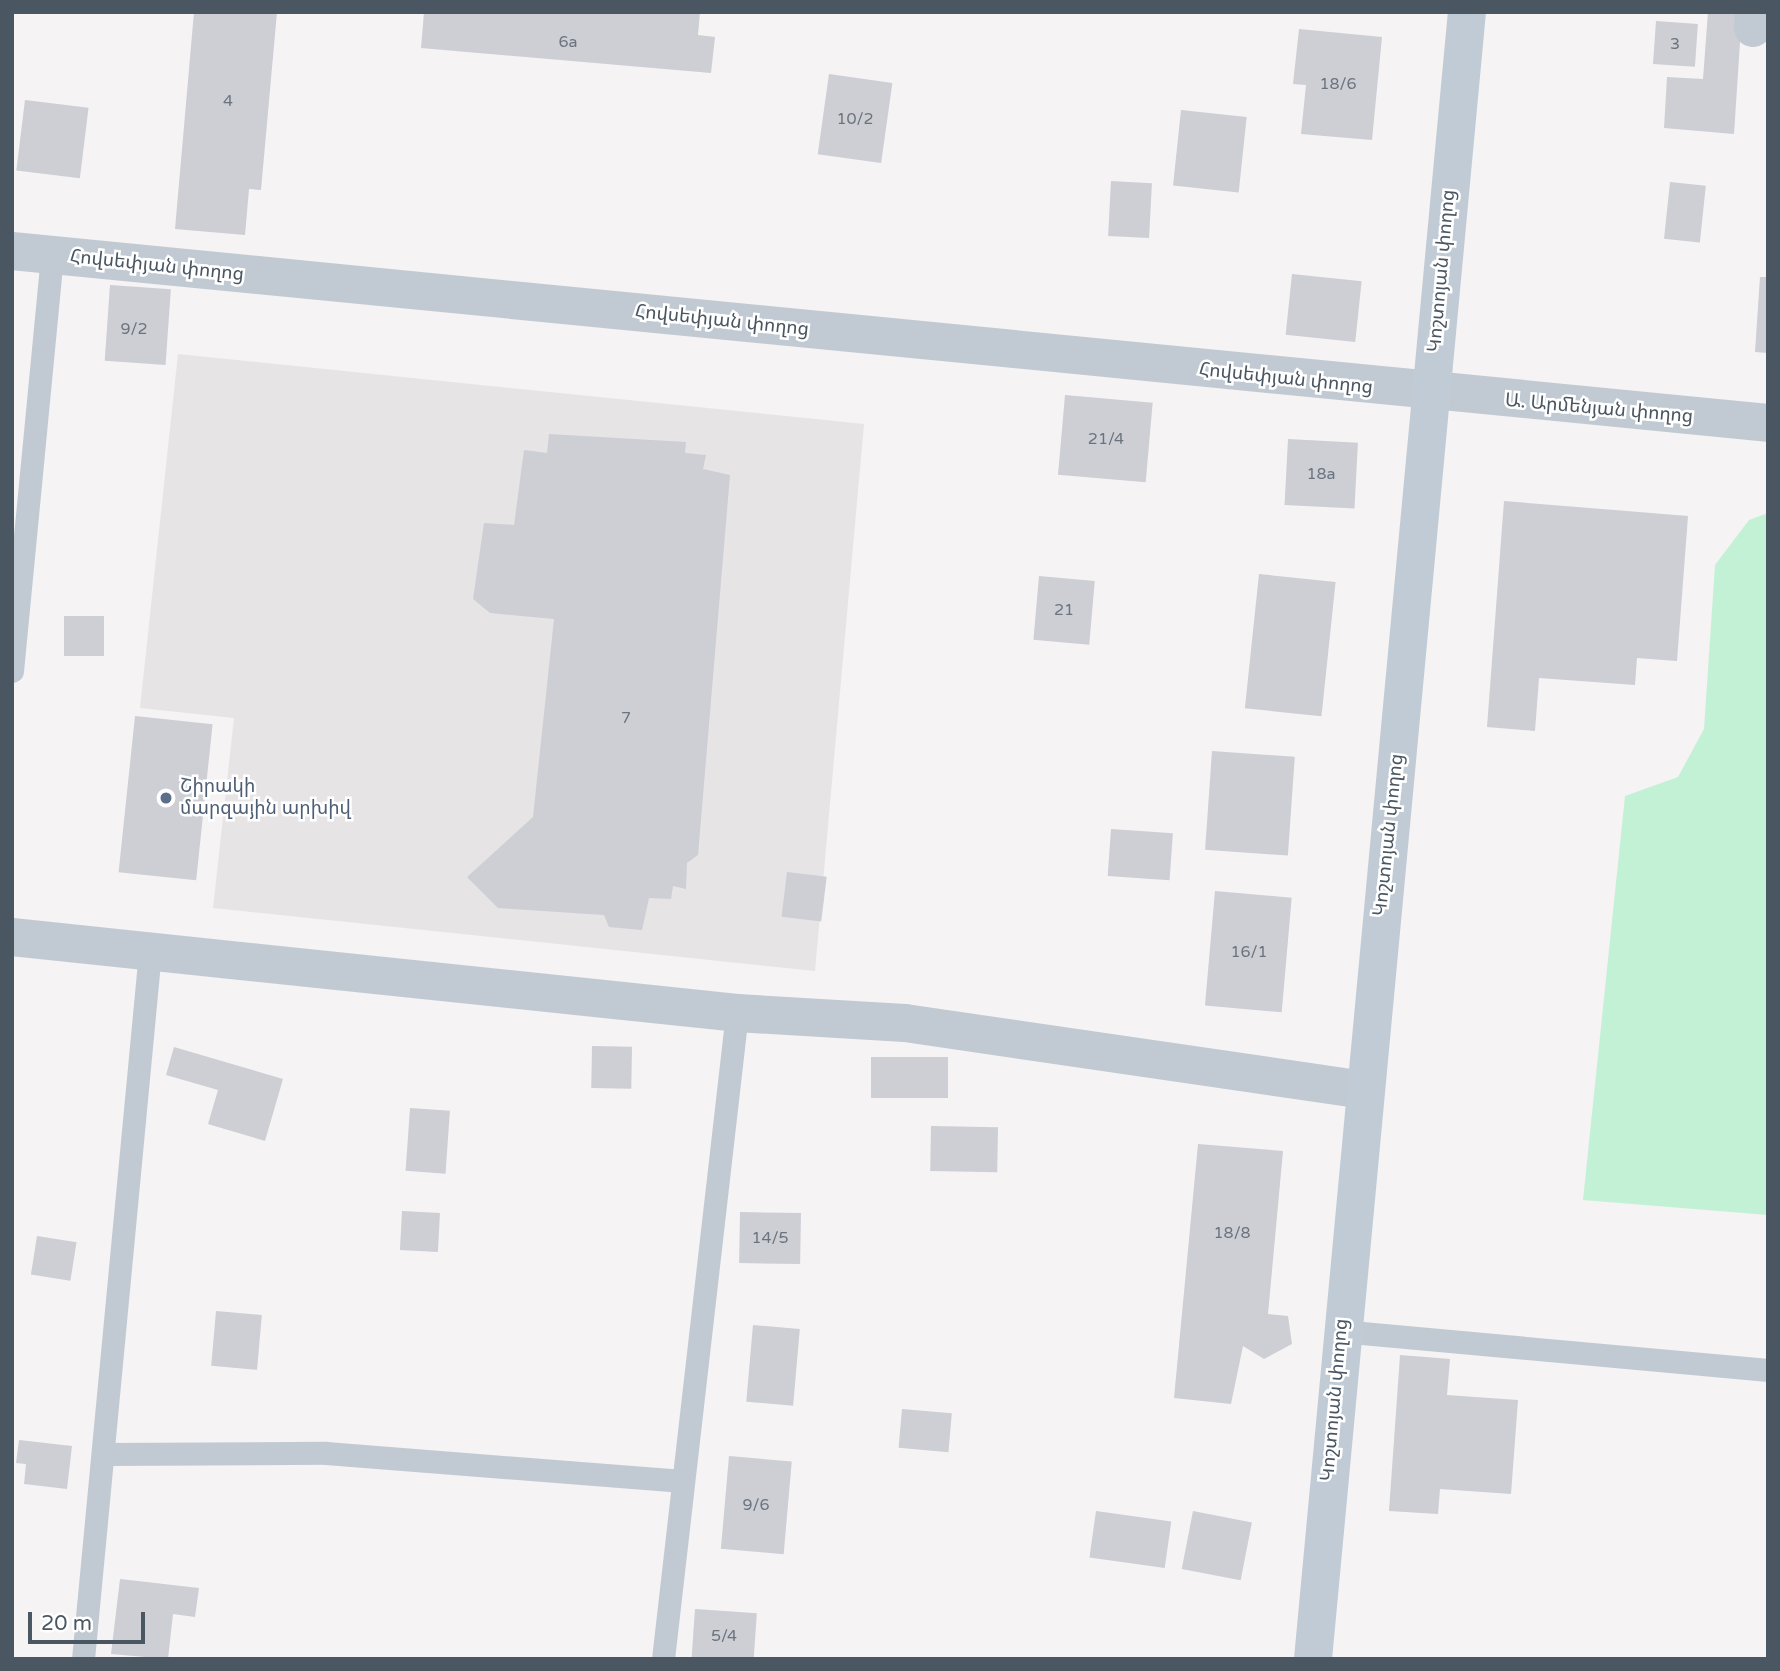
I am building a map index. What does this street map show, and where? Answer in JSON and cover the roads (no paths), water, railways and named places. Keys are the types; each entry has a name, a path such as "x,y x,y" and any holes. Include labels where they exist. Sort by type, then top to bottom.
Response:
{"street":[{"name":"Կոշտոյան փողոց","path":"1313,1659 1340,1331 1467,12"},
{"name":"Հովսեփյան փողոց","path":"12,251 1430,395"},
{"name":"Ա. Արմենյան փողոց","path":"1430,395 1768,424"},
{"path":"12,937 737,1013 905,1023 1364,1090"}],"lane":[{"path":"12,671 52,255"},
{"path":"83,1659 150,951"},
{"path":"663,1659 737,1013"},
{"path":"1340,1331 1768,1370"},
{"path":"103,1454 326,1453 683,1481"}],"place":[{"name":"Շիրակի մարզային արխիվ","path":"166,798"}]}
